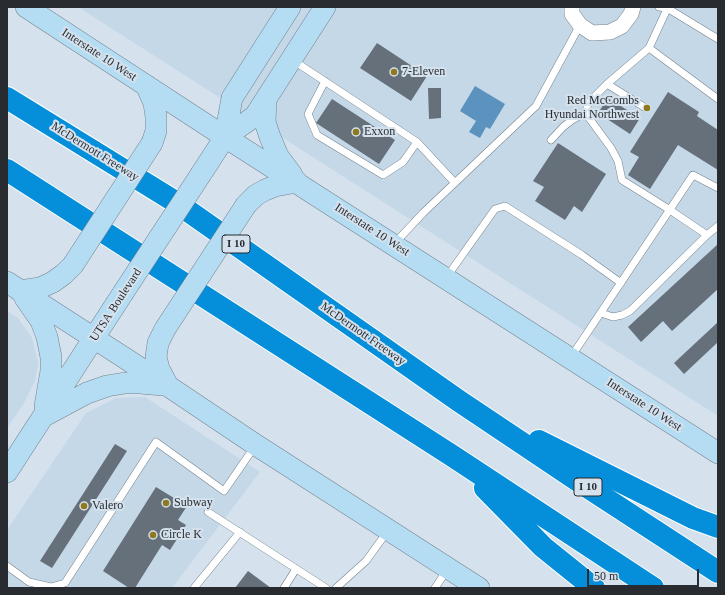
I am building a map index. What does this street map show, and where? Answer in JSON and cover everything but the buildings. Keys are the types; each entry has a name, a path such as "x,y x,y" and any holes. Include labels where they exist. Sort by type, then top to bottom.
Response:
{"highway":[{"name":"McDermott Freeway","path":"7,98 174,201 459,401 718,572"},
{"path":"7,170 451,455 653,588"},
{"path":"459,401 693,518 718,527"},
{"path":"451,455 542,546 594,588"}],"main road":[{"name":"Interstate 10 West","path":"26,7 225,137 718,453"},
{"name":"UTSA Boulevard","path":"225,137 232,98 290,7"},
{"name":"UTSA Boulevard","path":"7,472 225,137 255,116 325,7"},
{"path":"14,287 40,288 53,282 64,274 73,264 152,143 156,131 156,117 154,103 146,86"},
{"path":"168,386 159,369 156,357 158,343 165,329 246,205 256,195 265,190 275,186 297,182 278,156 270,137 265,122 266,99"},
{"path":"14,287 479,588"},
{"path":"14,287 40,321 47,337 51,357 51,371 43,416"},
{"path":"43,416 86,393 107,386 125,383 140,383 168,386"}],"street":[{"path":"572,7 572,14 580,26 592,33 610,32 622,26 632,14 633,7"}],"lane":[{"path":"660,7 668,8 718,39"},
{"path":"668,8 649,48 607,84 590,101 587,106 588,118 611,148 618,162 622,180 708,235"},
{"path":"394,245 423,213 536,106 580,26"},
{"path":"649,48 718,99"},
{"path":"292,60 417,142 455,183"},
{"path":"325,81 308,114 317,135 383,175 402,162 417,142"},
{"path":"607,84 644,107"},
{"path":"551,140 563,126 587,112"},
{"path":"571,358 693,175 718,188"},
{"path":"446,278 495,208 505,206 582,255 621,283"},
{"path":"601,313 613,317 630,311 718,226"},
{"path":"7,566 29,585 51,587 65,583 156,442 224,491 256,445"},
{"path":"208,512 326,588"},
{"path":"336,588 366,561 388,530"},
{"path":"194,588 240,532"},
{"path":"435,588 448,568"},
{"path":"284,588 296,569"}],"shaded area":[{"path":"78,7 718,7 718,416"},
{"path":"7,311 18,318 32,338 38,363 35,381 24,403 7,428"},
{"path":"145,397 260,472 172,588 7,588 7,530 86,413 116,398"}],"water":[{"path":"475,86 505,104 490,129 486,127 480,138 469,132 476,121 460,111"}],"place":[{"name":"7-Eleven","path":"394,72"},
{"name":"Red McCombs Hyundai Northwest","path":"647,108"},
{"name":"Exxon","path":"356,132"},
{"name":"Subway","path":"166,503"},
{"name":"Valero","path":"84,506"},
{"name":"Circle K","path":"153,535"}]}
